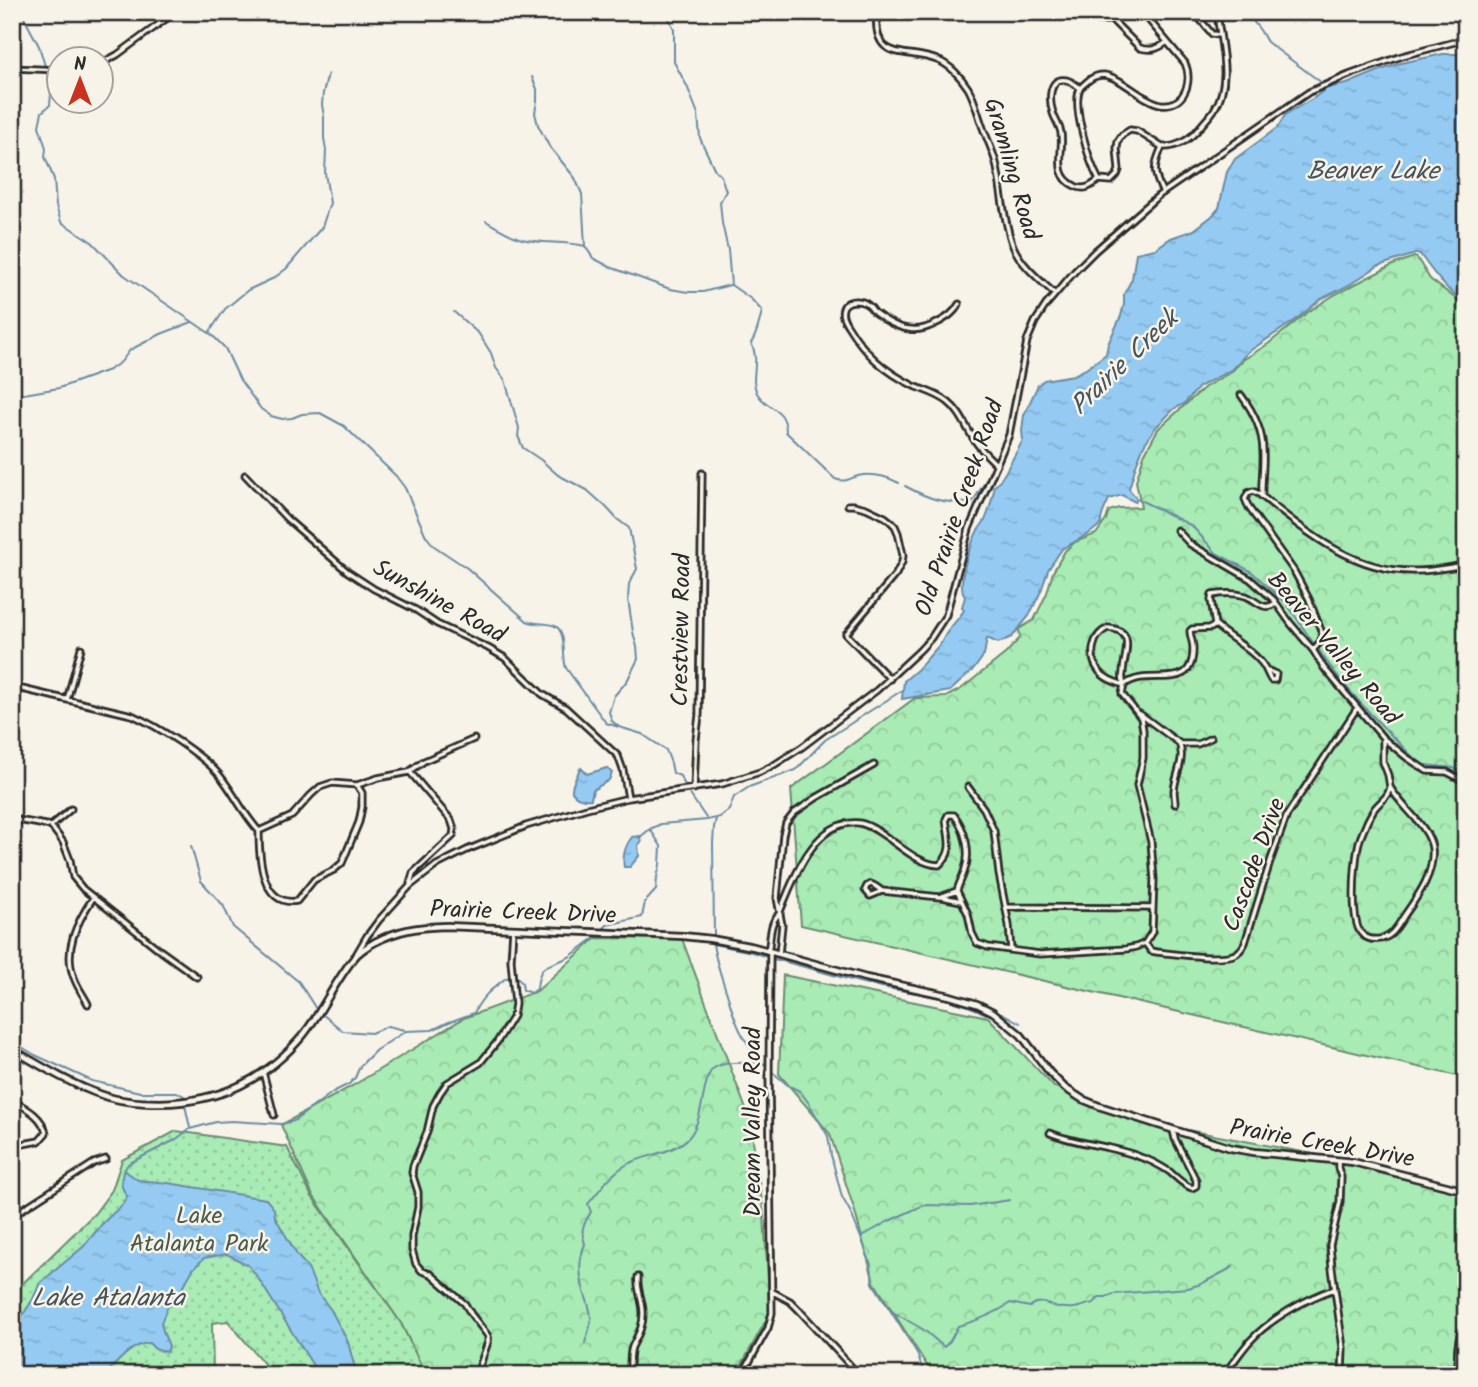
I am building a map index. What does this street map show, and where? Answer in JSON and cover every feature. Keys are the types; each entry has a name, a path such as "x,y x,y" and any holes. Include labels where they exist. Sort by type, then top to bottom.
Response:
{"main road":[{"name":"Prairie Creek Drive","path":"12,1049 80,1087 122,1100 172,1103 204,1099 251,1081 282,1058 306,1031 356,955 402,930 447,926 700,937 737,943 852,975 977,1004 993,1012 1021,1035 1065,1088 1099,1106 1231,1148 1378,1168 1466,1191"}],"street":[{"name":"Gramling Road","path":"877,12 876,30 880,40 888,48 898,53 939,60 964,81 974,101 995,162 1013,247 1024,263 1055,294"},
{"path":"1084,12 1088,19 1112,20"},
{"path":"1104,12 1133,44 1140,48 1158,48 1167,42"},
{"path":"1099,180 1092,168 1083,132 1079,109 1080,88 1096,76 1104,75 1151,101 1162,104 1180,99 1187,91 1189,72 1185,63 1142,12"},
{"path":"1194,12 1212,34 1219,35"},
{"path":"1080,88 1068,80 1054,83 1051,88 1051,103 1061,134 1059,167 1071,185 1088,188 1099,180 1111,181 1116,176 1119,170 1118,141 1130,130 1137,131 1162,147 1170,148 1195,133 1215,109 1221,95 1224,72 1217,12"},
{"path":"116,55 170,16"},
{"name":"Old Prairie Creek Road","path":"356,955 379,920 410,886 437,865 526,826 587,808 628,798 694,789 760,772 802,747 890,679 931,638 946,615 969,529 1009,435 1027,341 1035,322 1055,294 1095,251 1163,193 1309,92 1402,56 1466,39"},
{"path":"12,68 46,69"},
{"path":"1162,147 1154,169 1163,193"},
{"path":"959,304 947,318 919,330 895,325 875,313 868,305 859,302 851,301 846,304 842,314 871,358 915,386 948,402 957,411 976,444 997,465"},
{"path":"1241,395 1252,412 1262,439 1262,497"},
{"path":"1463,471 1466,487"},
{"name":"Crestview Road","path":"694,789 699,702 702,472"},
{"name":"Sunshine Road","path":"244,475 287,519 355,576 437,624 505,658 542,694 566,708 618,756 628,798"},
{"path":"1313,650 1321,641 1322,633 1303,585 1252,512 1245,499 1246,494 1253,491 1312,536 1362,562 1389,569 1417,571 1466,565"},
{"path":"848,505 878,513 890,521 898,533 903,555 896,574 845,634 890,679"},
{"name":"Beaver Valley Road","path":"1177,530 1190,544 1250,579 1276,603 1324,668 1383,738 1427,771 1447,772 1466,782"},
{"path":"1266,670 1245,646 1215,625 1211,600 1212,595 1219,594 1249,597 1263,607 1276,603"},
{"path":"1124,685 1131,679 1182,676 1189,669 1193,647 1190,631 1215,625"},
{"path":"779,914 807,854 830,830 845,824 860,823 874,828 918,859 930,865 939,865 947,859 950,847 946,819 948,815 954,815 964,833 968,858 957,891 977,943 1040,954 1126,949 1145,943 1152,932 1154,879 1151,842 1137,785 1143,758 1141,718 1122,694 1124,685 1123,670 1128,643 1124,634 1116,628 1108,628 1097,636 1093,644 1094,662 1104,676 1124,685"},
{"path":"67,700 81,648"},
{"path":"12,689 22,689 132,715 202,758 222,778 259,831 260,864 265,880 272,891 289,902 297,901 314,880 342,863 359,822 362,807 362,793 357,785"},
{"name":"Cascade Drive","path":"1145,943 1152,951 1206,956 1232,955 1241,950 1287,815 1357,707"},
{"path":"1138,713 1179,743 1198,744 1211,738"},
{"path":"1383,738 1383,762 1390,788 1429,837 1432,861 1428,877 1391,935 1371,939 1362,935 1357,927 1354,893 1358,844 1376,807 1388,795 1390,788"},
{"path":"259,831 292,816 320,787 332,783 357,785 409,772 424,761 474,739"},
{"path":"1175,804 1174,791 1181,755 1179,743"},
{"path":"779,954 782,925 777,898 786,822 794,813 874,765"},
{"path":"409,772 451,820 454,829 453,836 413,873 410,886"},
{"path":"968,787 984,809 994,831 1011,950"},
{"path":"51,826 71,809"},
{"path":"12,819 51,826 63,842 73,877 83,889 197,977"},
{"path":"882,891 870,897 865,890 871,884 882,891 961,901"},
{"path":"940,897 957,891"},
{"path":"88,1004 74,979 70,951 80,917 93,898"},
{"path":"1006,908 1153,908"},
{"name":"Dream Valley Road","path":"742,1375 768,1328 772,1313 769,952 772,925 779,914"},
{"path":"479,1375 488,1336 466,1304 416,1264 412,1236 418,1192 412,1171 427,1132 433,1106 440,1093 447,1083 480,1063 513,1016 513,929"},
{"path":"263,1072 274,1115"},
{"path":"12,1100 33,1113 46,1133 39,1141 12,1146"},
{"path":"1050,1133 1064,1139 1134,1154 1161,1167 1192,1188 1196,1186 1196,1180 1173,1130"},
{"path":"12,1216 94,1163 106,1159"},
{"path":"1338,1161 1341,1177 1340,1202 1330,1245 1343,1348 1342,1375"},
{"path":"629,1375 632,1348 638,1338 643,1315 638,1277"},
{"path":"1223,1375 1252,1339 1279,1316 1334,1289"},
{"path":"773,1292 790,1301 859,1375"},
{"path":"1458,1375 1458,1341 1466,1320"}],"green space":[{"path":"1414,257 1430,279 1466,309 1466,1078 801,925 791,789 915,698 946,697 961,689 1005,654 1020,638 1019,629 1034,620 1047,593 1053,572 1065,551 1075,542 1096,534 1109,511 1141,507 1136,481 1144,455 1158,429 1205,387 1231,372 1243,360 1334,295"},
{"path":"596,938 682,939 750,1120 764,1215 770,1313 736,1375 426,1375 401,1323 312,1194 281,1125 354,1085 464,1018 537,991"},
{"path":"783,975 988,1017 1054,1087 1177,1128 1339,1159 1466,1191 1466,1375 933,1375 874,1282 830,1134 779,1074"},
{"name":"Lake Atalanta Park","path":"176,1131 287,1147 311,1195 401,1323 426,1375 270,1375 266,1366 228,1321 212,1323 213,1375 12,1375 12,1294 95,1213 112,1190 122,1160"}],"water":[{"name":"Beaver Lake","path":"1443,54 1466,54 1466,238 1463,249 1466,261 1466,305 1441,282 1420,254 1378,266 1321,299 1248,352 1231,370 1199,387 1184,404 1175,408 1156,427 1144,445 1129,489 1137,499 1135,502 1122,495 1109,499 1101,524 1062,549 1048,570 1029,616 1012,637 998,643 987,638 984,655 974,669 950,691 902,699 904,681 942,642 964,610 962,583 968,555 987,515 993,487 1005,473 1023,440 1024,415 1038,385 1044,380 1074,375 1106,354 1121,316 1124,294 1132,279 1136,253 1155,249 1171,238 1194,230 1212,216 1219,208 1227,172 1235,159 1277,128 1286,114 1327,88 1347,84 1401,63"},
{"path":"581,768 587,774 607,768 612,773 609,780 593,790 591,799 580,798 572,792 573,783"},
{"path":"640,836 642,841 638,845 639,856 630,867 624,867 628,844 632,837"},
{"name":"Lake Atalanta","path":"124,1170 138,1180 266,1199 274,1209 275,1217 297,1255 308,1268 318,1293 331,1310 348,1342 359,1375 319,1375 258,1278 248,1265 227,1254 204,1258 193,1269 167,1308 161,1323 169,1346 167,1352 155,1349 149,1343 142,1344 125,1355 105,1375 12,1375 12,1332 40,1283 83,1247 123,1204 127,1196 121,1183"}],"waterway":[{"path":"21,12 39,46 45,66"},
{"path":"666,12 674,29 674,62 698,114 700,138 715,170 721,176 726,191 720,202 731,285 751,299 762,311 751,343 755,357 754,381 757,393 783,417 786,432 835,479 843,481 873,475 899,483"},
{"path":"1246,12 1267,42 1322,83"},
{"path":"209,333 225,309 248,290 286,269 322,227 330,203 325,173 322,105 328,74"},
{"path":"532,77 537,89 535,113 538,125 549,146 575,178 582,194 585,246 593,258 670,289 703,292 730,285"},
{"path":"46,108 42,112 39,126 46,148 45,157 54,179 56,206 61,222 92,242 124,275 212,335 225,348 240,380 261,409 282,419 320,413 344,426 396,476 405,488 426,536 434,546 467,568 527,621 552,625 559,629 563,639 566,668 606,723 619,727"},
{"path":"486,221 522,239 585,246"},
{"path":"454,312 479,334 505,380 523,448 558,475 587,490 629,528 637,569 629,584 628,599 638,659 627,681 614,696 609,712 612,721 619,727 642,734 666,750 673,773 680,776 686,787"},
{"path":"12,396 59,388 109,370 121,362 130,350 192,322"},
{"path":"905,486 937,500 972,503 985,482"},
{"path":"1138,499 1192,526 1216,553 1252,572 1287,604 1314,644"},
{"path":"1318,649 1364,707 1420,762"},
{"name":"Prairie Creek","path":"602,930 607,925 642,917 645,902 656,890 661,846 650,829 661,824 720,817 729,810 734,797 749,787 796,770 825,740 901,691"},
{"path":"1426,765 1454,768 1466,775"},
{"path":"689,793 706,818"},
{"path":"714,937 713,843 716,819"},
{"path":"639,838 650,829"},
{"path":"191,846 201,881 223,905 233,927 299,982 316,1009"},
{"name":"Prairie Creek","path":"517,977 523,990 531,993 537,989 540,974 546,966 569,957 596,937"},
{"path":"767,957 713,944 738,1026 752,1050 767,1067"},
{"path":"773,959 867,984 943,999 986,1014"},
{"name":"Prairie Creek","path":"125,1169 128,1164 175,1140 190,1129 216,1122 281,1124 294,1121 333,1092 349,1084 360,1066 376,1050 406,1031 432,1030 474,1013 488,993 510,977"},
{"path":"1002,1013 1020,1023"},
{"path":"322,1014 343,1031 371,1033 388,1026 404,1030"},
{"path":"12,1041 35,1055 92,1081 140,1092 177,1092 184,1098"},
{"path":"585,1343 591,1316 580,1268 585,1244 583,1227 591,1212 588,1204 620,1169 634,1161 676,1147 689,1137 698,1120 707,1079 714,1068 730,1063 762,1062"},
{"path":"771,1071 789,1086 800,1091 828,1136 842,1197 867,1253 873,1283 917,1353 922,1368 930,1375"},
{"path":"185,1105 190,1128"},
{"path":"861,1237 924,1205 970,1206 1010,1200"},
{"path":"893,1312 924,1330 944,1347 958,1326 985,1317 1010,1303 1030,1307 1040,1303 1058,1308 1074,1308 1094,1303 1099,1297 1114,1294 1188,1288 1233,1267"}]}
